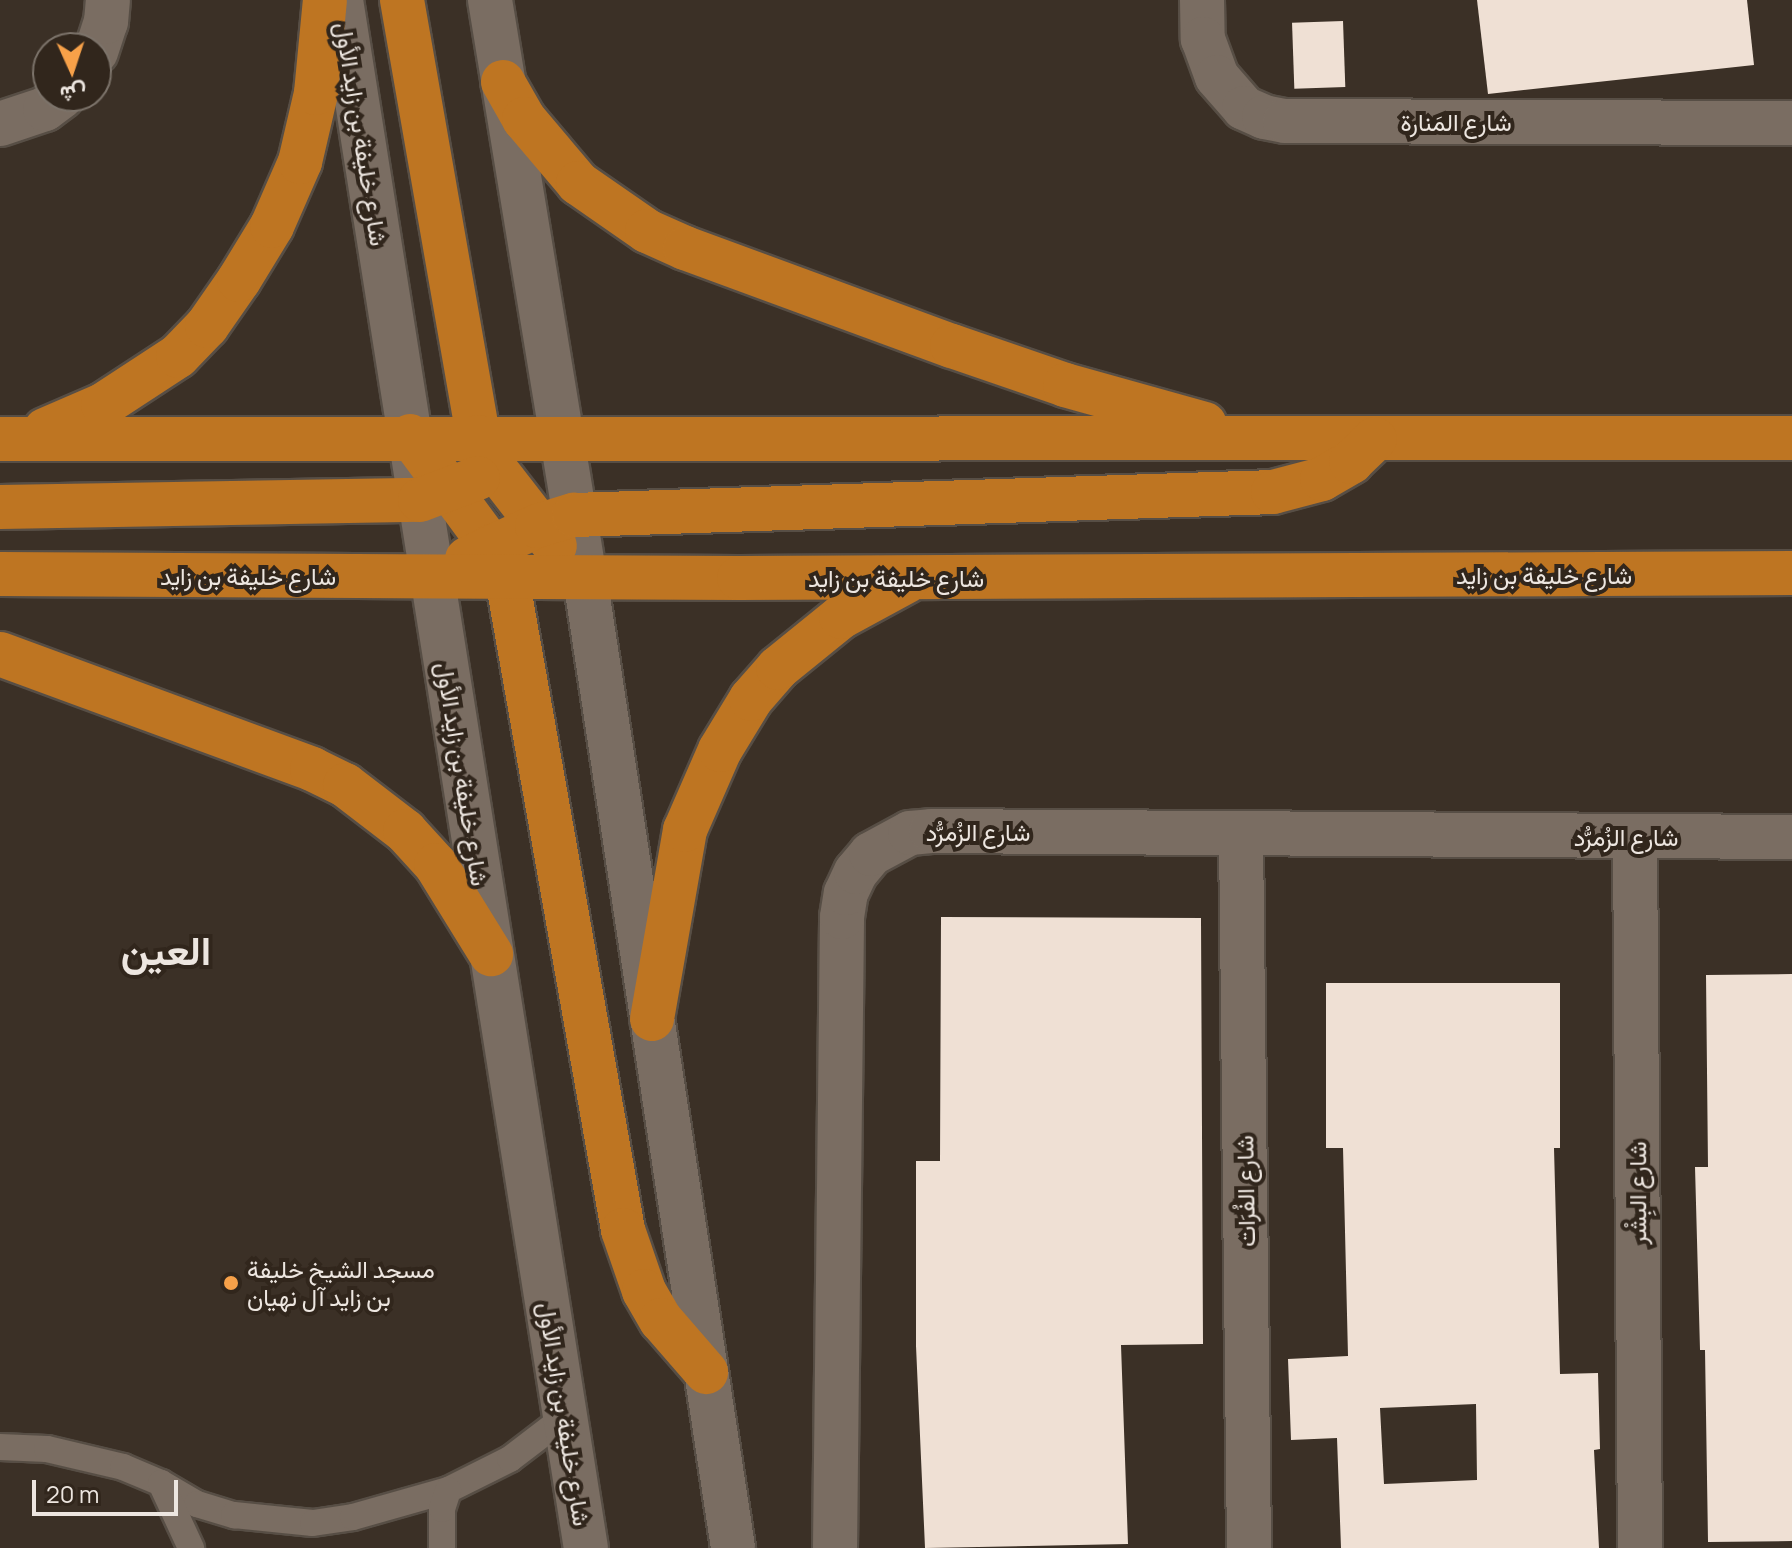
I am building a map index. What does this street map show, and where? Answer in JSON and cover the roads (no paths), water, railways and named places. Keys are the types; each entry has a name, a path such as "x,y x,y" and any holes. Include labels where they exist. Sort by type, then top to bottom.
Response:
{"highway":[{"path":"10,439 62,424 141,383 178,356 207,326 272,226 300,162 316,93 325,0"},
{"path":"402,0 487,453 556,520"},
{"path":"503,82 524,119 578,183 647,231 952,346 1065,385 1258,439"},
{"path":"10,439 410,436 487,453 560,438 1792,438"},
{"path":"499,562 556,520 1273,492 1322,479 1351,462 1375,439"},
{"path":"0,507 436,495 487,453"},
{"path":"436,495 499,562 623,1230 644,1291 661,1320 706,1372"},
{"name":"شارع خليفة بن زايد","path":"0,574 432,578 499,562 585,578 1792,573"},
{"path":"652,1019 685,830 720,750 751,699 808,641 876,595 913,578"},
{"path":"0,654 312,769 345,785 405,831 436,865 491,954"}],"street":[{"path":"103,32 108,0"},
{"name":"شارع خليفة بن زايد الأول","path":"341,0 410,436 436,495 432,578 586,1548"},
{"path":"490,0 560,438 556,520 585,578 733,1548"},
{"name":"شارع المَنارة","path":"1202,0 1203,39 1217,77 1228,94 1244,108 1264,117 1301,121 1792,123"},
{"path":"0,124 36,112"},
{"name":"شارع الزُمرُّد","path":"835,1548 842,917 846,893 856,872 871,854 910,833 1792,837"},
{"name":"شارع الفُرَات","path":"1241,834 1249,1548"},
{"name":"شارع البِشْر","path":"1635,837 1640,1548"}],"lane":[{"path":"0,1447 85,1456 161,1483 197,1504 234,1515 313,1523 353,1517 448,1490 510,1459 565,1417"},
{"path":"161,1483 191,1548"},
{"path":"442,1548 442,1509 448,1490"}],"place":[{"name":"مسجد الشيخ خليفة بن زايد آل نهيان","path":"231,1283"}],"district":[{"name":"العين","path":"166,950"}]}
